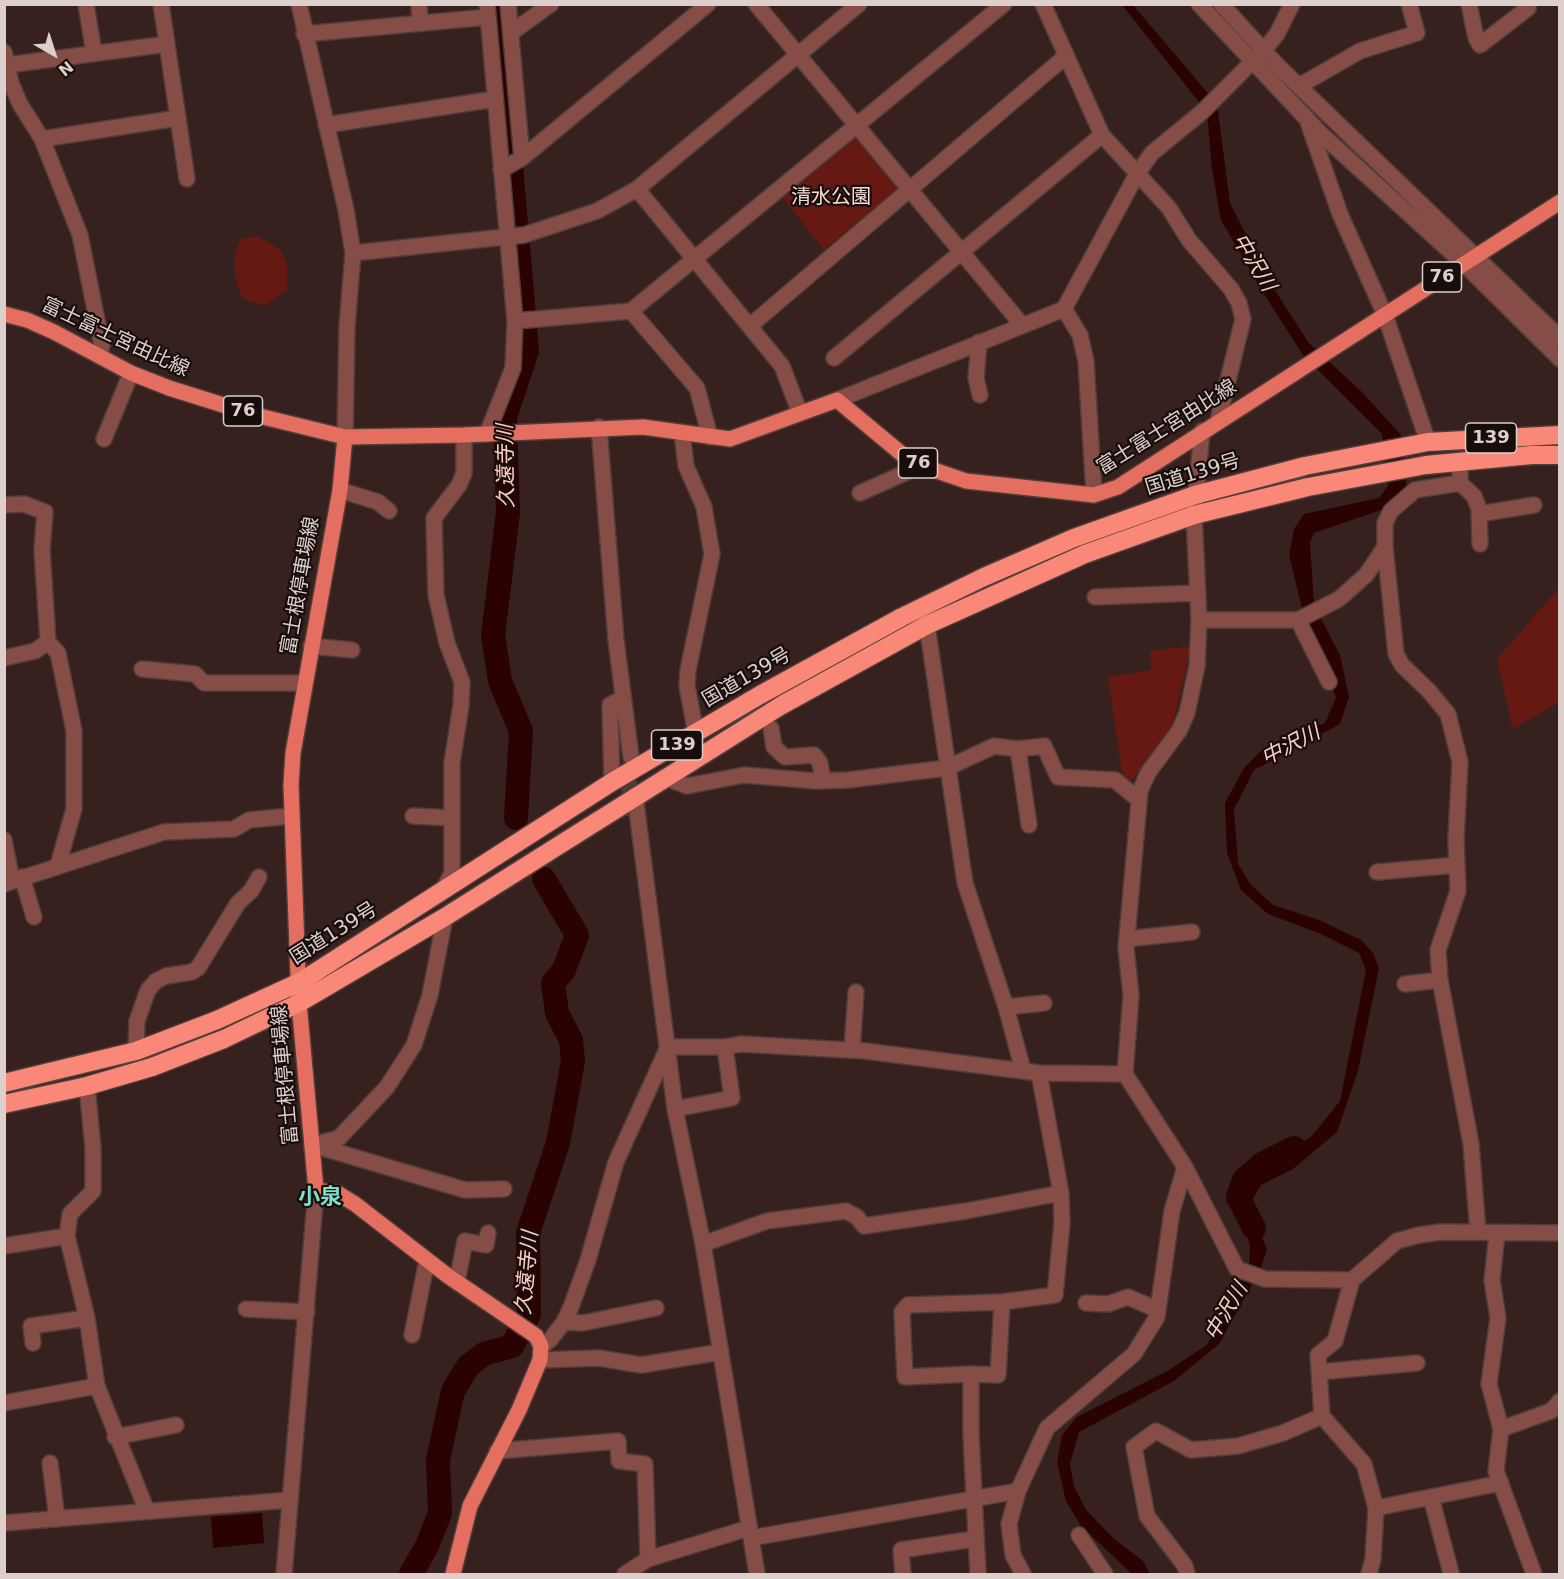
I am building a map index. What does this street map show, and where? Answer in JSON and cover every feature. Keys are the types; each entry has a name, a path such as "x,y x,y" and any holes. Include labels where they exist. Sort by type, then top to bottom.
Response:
{"highway":[{"name":"国道139号","path":"4,1083 136,1050 217,1020 300,982 441,894 612,782 780,684 984,577 1074,538 1196,495 1305,466 1425,443 1560,435"},
{"name":"国道139号","path":"4,1104 87,1086 152,1067 224,1039 299,1003 445,917 635,795 782,705 927,625 1085,554 1194,514 1308,487 1423,466 1560,455"}],"main road":[{"name":"富士富士宮由比線","path":"4,314 27,320 131,372 169,388 255,415 345,437 661,428 730,439 837,400 879,436 916,463 966,481 1094,495 1119,487 1202,431 1560,202"},
{"name":"富士根停車場線","path":"316,1190 299,1003 300,982 291,816 293,753 340,490 345,437"},
{"path":"316,1190 337,1193 356,1204 427,1260 498,1308 539,1347 497,1451 470,1506 453,1575"}],"street":[{"path":"86,4 94,53"},
{"path":"161,4 188,179"},
{"path":"299,4 346,210 353,253 347,327 345,437"},
{"path":"419,4 420,22"},
{"path":"493,434 513,368 522,320 513,236 511,33 508,4"},
{"path":"511,33 551,4"},
{"path":"512,163 708,4"},
{"path":"756,4 1022,325"},
{"path":"353,253 513,236 597,211 637,189 859,4"},
{"path":"522,320 631,311 856,123 1004,4"},
{"path":"1043,4 1102,135 1169,208 1189,240 1231,289 1239,303 1243,319 1218,421"},
{"path":"1199,4 1251,63 1307,119 1560,338"},
{"path":"1221,4 1263,51 1469,259 1560,359"},
{"path":"837,400 1064,309 1137,174 1152,153 1199,115 1263,51 1277,34 1292,4"},
{"path":"1299,86 1360,51 1417,33 1409,4"},
{"path":"1469,4 1476,38 1480,45 1528,8 1527,4"},
{"path":"304,34 420,22 487,11 495,99 512,163"},
{"path":"99,356 102,345 80,235 42,138 20,104 6,59 94,53 167,44"},
{"path":"751,325 1066,56"},
{"path":"326,125 495,99"},
{"path":"42,138 178,118"},
{"path":"1307,119 1340,214 1385,315 1425,443"},
{"path":"834,358 1102,135"},
{"path":"637,189 751,325 782,366 800,413"},
{"path":"1064,309 1080,335 1086,361 1094,495"},
{"path":"631,311 698,388 710,437"},
{"path":"979,342 976,378 980,395"},
{"path":"104,439 131,372"},
{"path":"599,428 630,757"},
{"path":"1202,431 1194,514 1198,621 1197,666 1187,713 1179,731 1148,773 1139,800 1127,939 1131,995 1125,1074 1185,1167 1237,1269 1267,1280 1352,1280"},
{"path":"682,433 686,466 704,507 712,554 688,670 687,686 696,734"},
{"path":"441,894 452,873 452,763 461,705 462,682 447,643 436,595 434,518 459,485 464,473 464,435"},
{"path":"1460,462 1460,483 1474,496 1479,514 1480,544"},
{"path":"860,493 908,472 916,463"},
{"path":"1460,483 1415,490 1391,511 1385,523 1384,547 1396,654 1402,665 1430,691 1448,714 1456,738 1460,762 1458,891 1438,950 1440,980 1471,1144 1478,1232"},
{"path":"340,490 378,502 389,512"},
{"path":"4,505 24,504 45,512 42,550 48,642 58,653 74,731 74,809 58,865"},
{"path":"1479,514 1534,505"},
{"path":"1198,621 1298,620 1352,589 1366,575 1384,547"},
{"path":"1095,597 1197,593"},
{"path":"1298,620 1329,682"},
{"path":"927,625 965,883 1006,1007 1031,1071 1061,1193 1062,1223 1055,1295 1002,1302 908,1305 902,1312 905,1377 998,1375 1002,1302"},
{"path":"4,658 35,651 48,642"},
{"path":"311,646 352,650"},
{"path":"142,669 195,674 204,682 305,683"},
{"path":"612,782 610,705 623,698"},
{"path":"771,729 774,747 785,757 814,755 820,763 823,781"},
{"path":"664,777 687,786 744,775 823,781 947,768 994,746 1018,748 1044,746 1058,777 1115,780 1139,800"},
{"path":"1018,748 1029,825"},
{"path":"635,795 675,1109 703,1244 757,1575"},
{"path":"13,881 164,832 234,829 249,820 291,816"},
{"path":"413,816 451,818"},
{"path":"628,816 638,885 647,892"},
{"path":"4,840 13,881 34,917"},
{"path":"1377,872 1457,865"},
{"path":"136,1050 137,1021 148,990 156,981 165,976 192,972 198,968 238,903 251,891 259,877"},
{"path":"313,1145 339,1138 387,1087 414,1045 430,995 445,917"},
{"path":"1127,939 1192,932"},
{"path":"1405,984 1440,980"},
{"path":"852,1050 856,992"},
{"path":"1006,1007 1044,1003"},
{"path":"668,1047 725,1047 741,1044 852,1050 1031,1071 1125,1074"},
{"path":"539,1347 550,1340 564,1322 588,1260 616,1162 668,1047"},
{"path":"675,1109 732,1098 725,1047"},
{"path":"87,1086 93,1191 70,1214 67,1236 87,1318 97,1386 115,1437 147,1511"},
{"path":"313,1145 465,1190 504,1189"},
{"path":"1023,1575 1013,1555 1010,1524 1018,1491 1047,1428 1134,1354 1157,1317 1173,1211 1185,1167"},
{"path":"284,1575 316,1190"},
{"path":"703,1244 766,1221 846,1211 857,1216 864,1226 955,1213 1061,1193"},
{"path":"1369,1575 1373,1559 1376,1508 1364,1464 1322,1416 1318,1355 1335,1341 1352,1280 1397,1241 1441,1232 1560,1233"},
{"path":"456,1281 465,1241 486,1245 488,1233"},
{"path":"1497,1234 1492,1280 1498,1318 1489,1384 1501,1429 1496,1471 1534,1575"},
{"path":"4,1246 67,1236"},
{"path":"412,1335 427,1260"},
{"path":"1086,1303 1108,1304 1128,1297 1158,1310"},
{"path":"564,1322 583,1323 656,1308"},
{"path":"246,1309 307,1312"},
{"path":"33,1343 31,1326 87,1318"},
{"path":"539,1347 641,1365 721,1352"},
{"path":"1319,1372 1417,1364"},
{"path":"971,1374 974,1539 978,1575"},
{"path":"4,1403 97,1386"},
{"path":"1501,1429 1551,1411 1560,1401"},
{"path":"1187,1575 1185,1566 1147,1516 1134,1448 1156,1431 1191,1450 1238,1446 1283,1433 1322,1416"},
{"path":"115,1437 176,1425"},
{"path":"497,1451 618,1441 619,1461 645,1464 648,1559"},
{"path":"50,1463 57,1519"},
{"path":"1376,1508 1501,1483"},
{"path":"625,1575 648,1559 750,1533 1018,1491"},
{"path":"1431,1497 1451,1573"},
{"path":"4,1523 289,1500"},
{"path":"1079,1535 1105,1575"},
{"path":"903,1575 901,1550 974,1539"}],"green space":[{"name":"清水公園","path":"851,135 858,135 901,186 824,250 780,194"},
{"path":"257,236 281,250 287,264 287,289 264,306 242,298 235,278 235,253 241,239"},
{"path":"1559,588 1559,702 1513,729 1497,659"},
{"path":"1191,646 1172,728 1131,781 1123,780 1108,677 1151,670 1150,651"}],"water":[{"path":"1122,5 1133,5 1217,104 1230,203 1271,284 1308,342 1363,393 1401,435 1407,490 1381,510 1314,533 1310,543 1314,605 1340,655 1349,697 1340,724 1254,770 1234,809 1238,864 1251,885 1273,905 1319,920 1361,940 1373,953 1379,968 1358,1071 1337,1132 1293,1169 1261,1185 1249,1205 1267,1249 1261,1268 1219,1344 1174,1381 1079,1432 1070,1464 1074,1486 1086,1510 1114,1539 1143,1561 1150,1574 1132,1574 1081,1526 1066,1501 1057,1462 1062,1435 1077,1417 1169,1370 1207,1345 1249,1266 1250,1246 1238,1203 1242,1188 1265,1163 1311,1137 1340,1101 1366,970 1359,953 1321,934 1268,914 1241,890 1227,853 1225,803 1244,768 1264,748 1325,723 1336,698 1303,613 1289,555 1294,529 1304,514 1379,498 1388,486 1382,434 1303,355 1262,291 1221,220 1212,169 1207,112"},
{"path":"262,1513 264,1543 213,1548 211,1517"}],"waterway":[{"name":"久遠寺川","path":"497,4 527,351 505,417 508,513 493,635 500,681 521,731 516,818"},
{"name":"久遠寺川","path":"411,1574 427,1546 440,1513 438,1460 453,1391 468,1366 484,1354 512,1346 529,1314 528,1233 558,1143 573,1061 571,1040 557,1013 553,983 564,970 577,935 544,879"},
{"name":"中沢川","path":"1254,1228 1238,1197 1244,1180 1262,1164 1294,1148"}],"tunnel":[{"path":"628,816 630,763"}],"district":[{"name":"小泉","path":"320,1198"}]}
